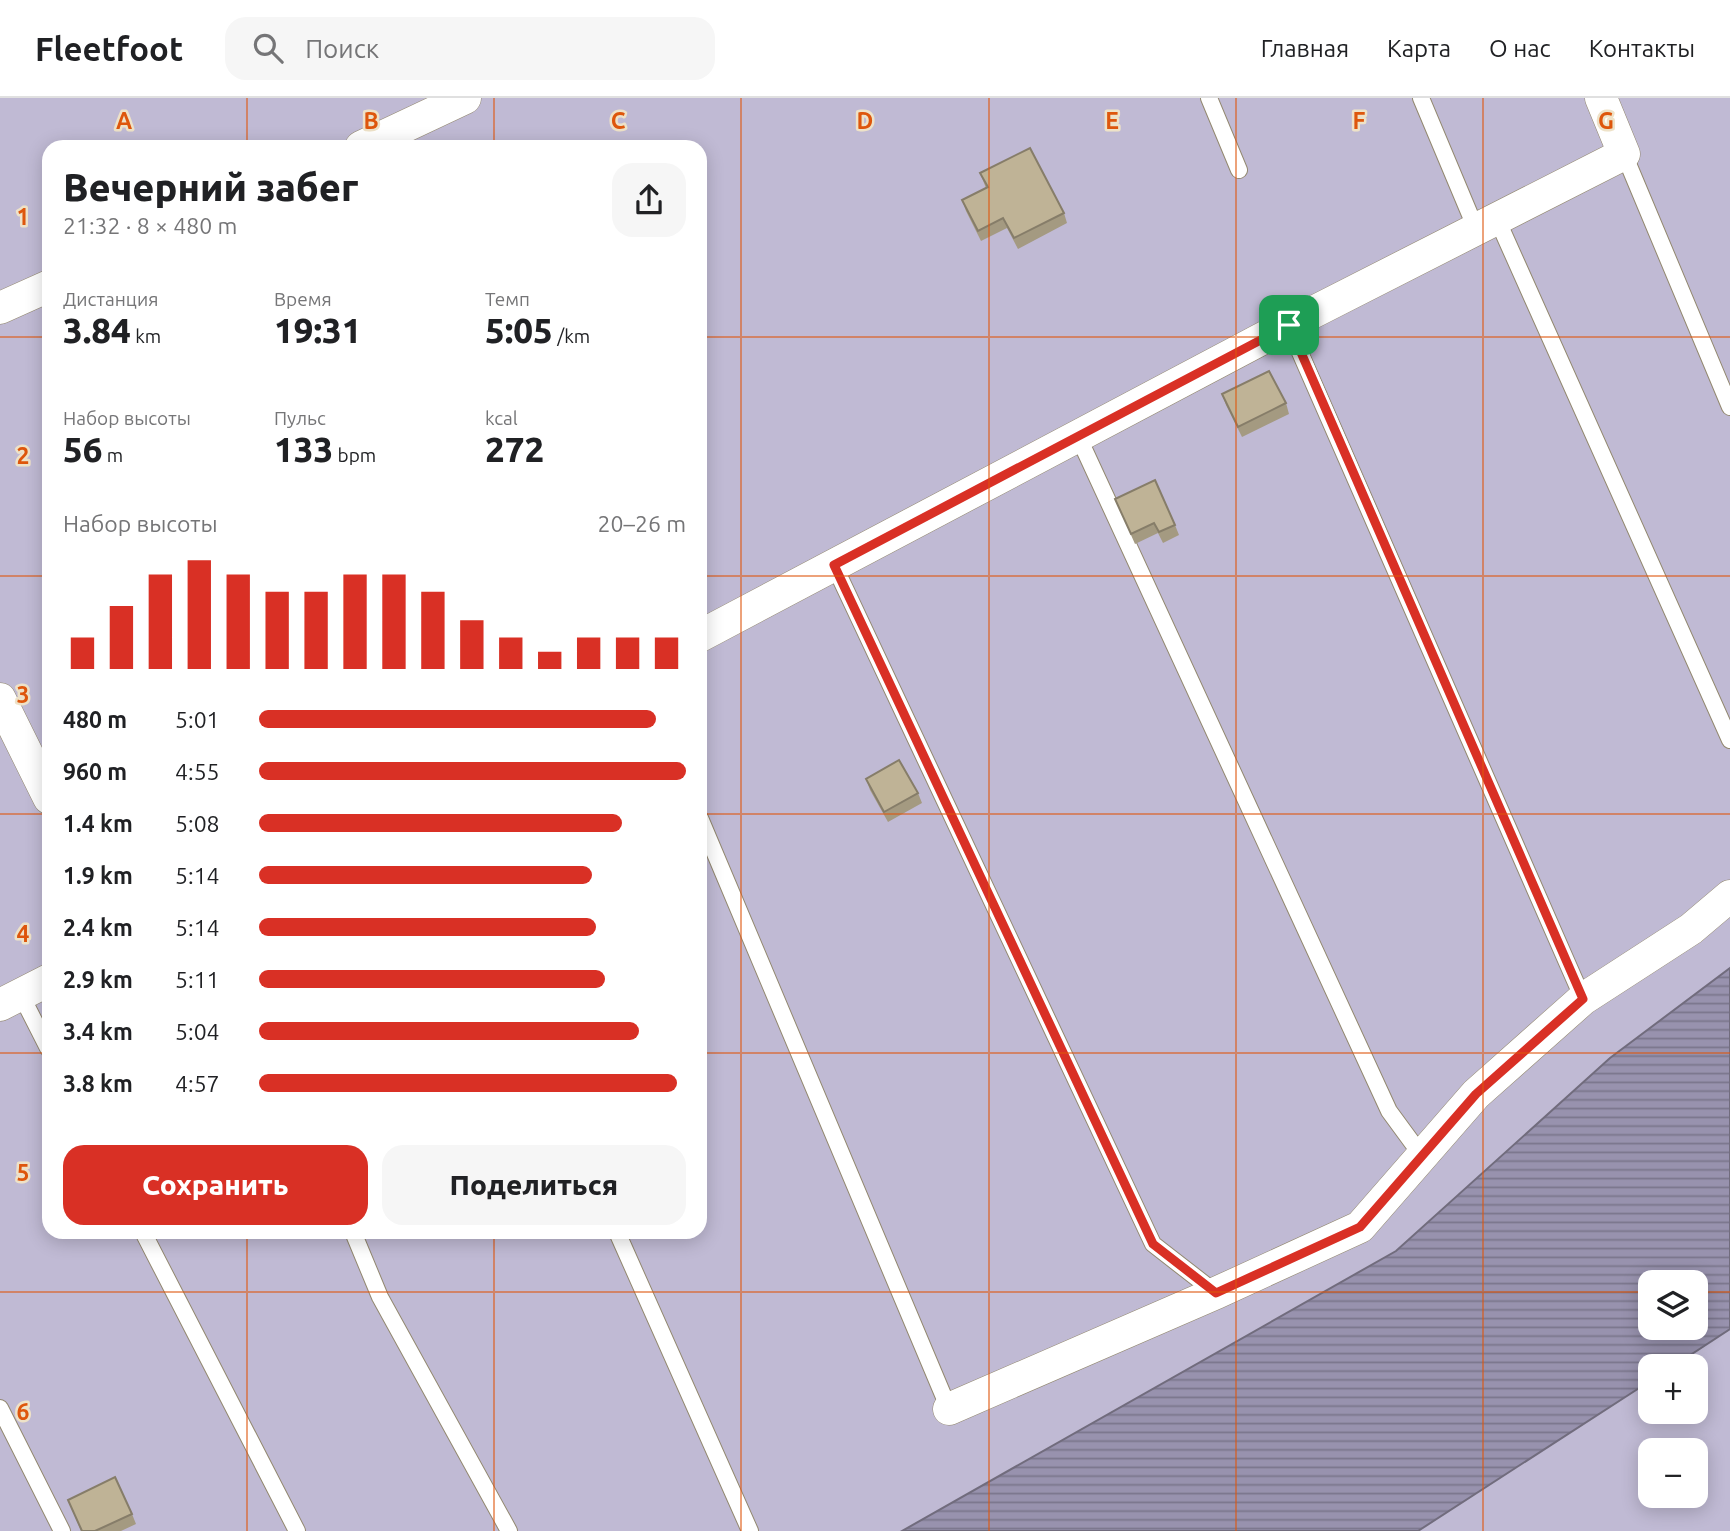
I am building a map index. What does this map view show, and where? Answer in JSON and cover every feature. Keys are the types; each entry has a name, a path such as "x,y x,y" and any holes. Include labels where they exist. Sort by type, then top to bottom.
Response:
{"street":[{"path":"376,140 466,98"},
{"path":"707,632 1289,325 1624,154 1601,98"},
{"path":"0,308 42,289"},
{"path":"0,699 42,784"},
{"path":"948,1409 1216,1293 1360,1227 1476,1094 1583,999 1691,929 1730,896"},
{"path":"10,1000 42,983"}],"lane":[{"path":"1209,98 1239,170"},
{"path":"1421,98 1486,224 1730,740"},
{"path":"1624,154 1730,407"},
{"path":"1289,325 1583,999"},
{"path":"1078,436 1389,1111 1422,1156"},
{"path":"834,565 1153,1244 1216,1293"},
{"path":"707,835 948,1409"},
{"path":"10,1000 42,1041"},
{"path":"147,1239 297,1531"},
{"path":"356,1239 380,1297 509,1531"},
{"path":"620,1239 750,1531"},
{"path":"0,1408 62,1531"}],"shaded area":[{"path":"0,98 1730,98 1730,1531 0,1531"},
{"path":"1730,968 1730,1329 1692,1354 1638,1354 1638,1389 1418,1531 902,1531 1396,1251 1610,1058"}],"building":[{"path":"1030,148 1064,213 1014,238 1003,218 978,231 962,200 988,187 980,173"},
{"path":"1269,371 1286,403 1238,427 1222,394"},
{"path":"1155,480 1175,525 1159,532 1154,523 1131,534 1115,499"},
{"path":"899,760 918,793 884,812 866,779"},
{"path":"115,1477 132,1514 95,1531 82,1531 68,1500"}],"route":[{"path":"1289,325 1583,999 1476,1094 1360,1227 1216,1293 1153,1244 834,565 1289,325"}]}
